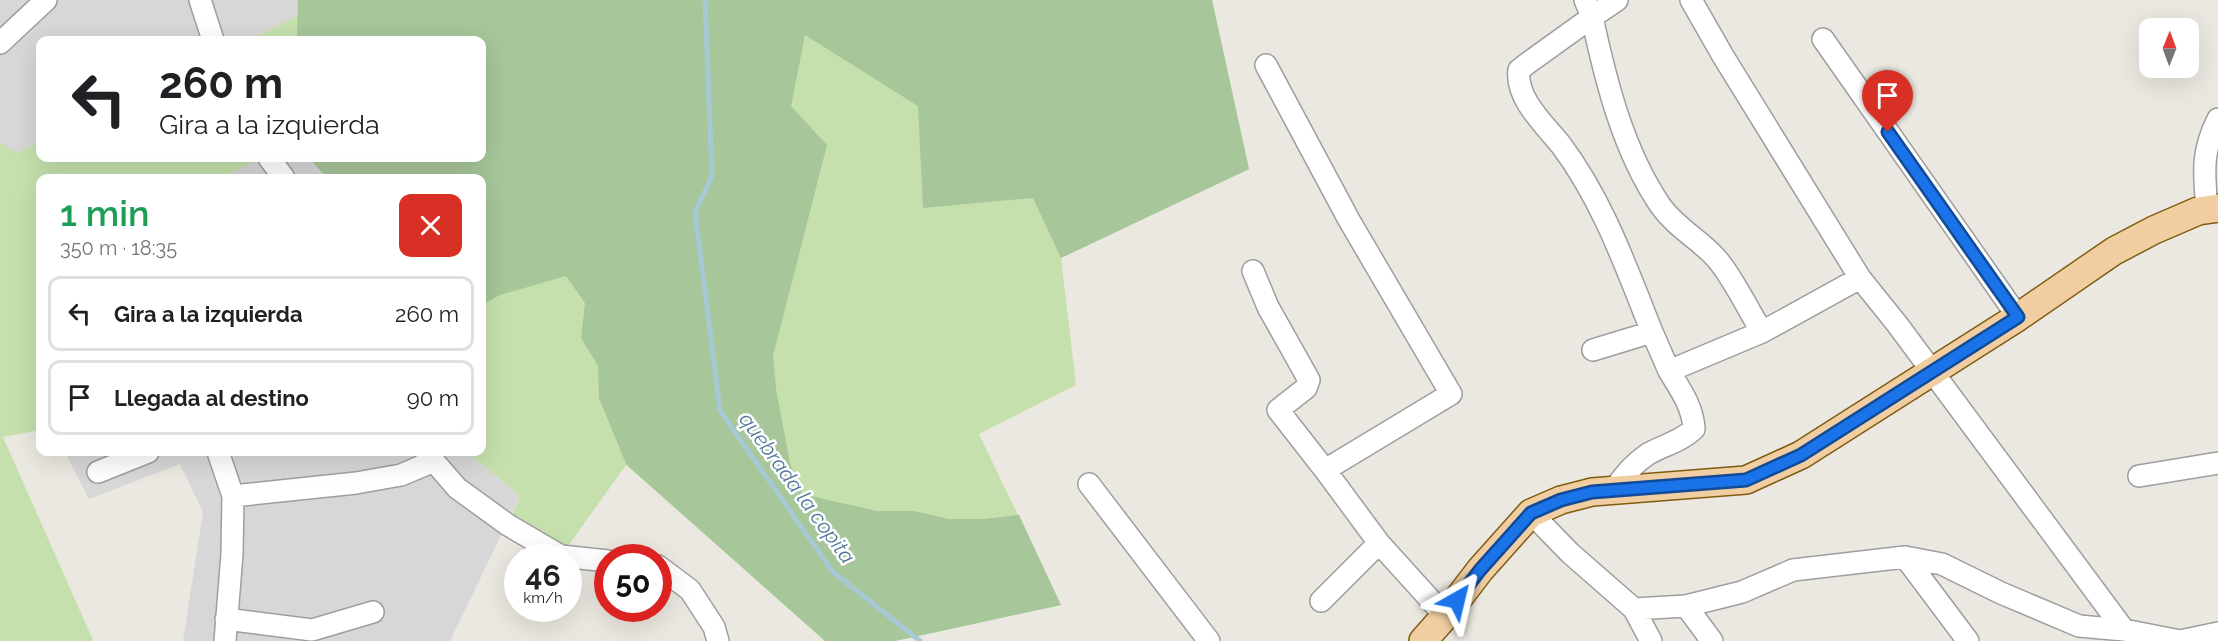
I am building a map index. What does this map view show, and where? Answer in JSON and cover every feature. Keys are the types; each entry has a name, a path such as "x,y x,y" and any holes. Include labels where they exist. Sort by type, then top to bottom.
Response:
{"main road":[{"path":"1423,641 1480,570 1531,513 1561,500 1592,492 1746,480 1801,455 2018,317 2114,251 2198,211 2213,209"}],"street":[{"path":"0,43 46,0"},
{"path":"200,0 212,36"},
{"path":"1613,492 1623,475 1648,454 1671,445 1694,429 1694,417 1669,370 1614,237 1600,209 1561,145 1539,120 1521,90 1518,76 1519,70 1588,9 1617,0"},
{"path":"1691,0 1728,65 1860,278 2124,630"},
{"path":"1588,9 1602,64 1629,149 1661,207 1718,261 1762,332"},
{"path":"1823,39 2018,317"},
{"path":"1266,65 1349,220 1451,394 1325,470"},
{"path":"2213,209 2203,165 2210,135 2218,119"},
{"path":"1253,271 1268,307 1309,380 1306,388 1278,410 1379,543 1445,616"},
{"path":"1669,370 1762,332 1860,278"},
{"path":"1593,350 1652,332"},
{"path":"98,472 138,456"},
{"path":"219,456 233,496 232,554 225,641"},
{"path":"233,496 401,475 430,456 457,488 508,525 561,556 594,560"},
{"path":"2139,476 2218,463"},
{"path":"1089,484 1209,641"},
{"path":"1531,513 1570,553 1634,609 1651,641"},
{"path":"1321,601 1379,543"},
{"path":"1905,557 1968,641"},
{"path":"1634,609 1686,606 1742,592 1793,570 1905,557 1942,564 2001,593 2079,626 2124,630 2180,641 2218,633"},
{"path":"672,576 690,590 714,627 718,641"},
{"path":"1686,606 1712,641"},
{"path":"226,619 312,630 373,612"}],"shaded area":[{"path":"0,0 298,0 297,16 256,36 36,36 36,144 17,154 0,142"},
{"path":"254,162 313,162 323,174 229,174"},
{"path":"67,456 472,456 520,496 450,641 183,641 203,512 180,464 89,499"}],"green space":[{"path":"298,0 1212,0 1249,169 1061,258 1076,385 979,434 1061,605 895,641 825,641 626,465 570,544 540,544 508,525 520,496 472,456 486,456 486,174 323,174 313,162 486,162 486,36 256,36 297,16"},
{"path":"298,0 1212,0 1249,169 1061,258 1033,198 923,208 918,106 805,35 791,106 827,145 773,356 776,389 790,463 802,494 877,511 914,511 949,519 984,519 1019,515 1061,605 895,641 825,641 626,464 599,398 598,366 581,338 585,303 566,276 500,295 486,303 486,174 323,174 313,162 486,162 486,36 297,36"},
{"path":"0,142 17,153 36,144 36,162 254,162 229,174 36,174 36,431 3,437 93,640 0,641"}],"waterway":[{"name":"quebrada la copita","path":"705,0 712,176 695,212 720,411 833,572 920,641"}],"route":[{"path":"1457,600 1480,570 1531,513 1561,500 1592,492 1746,480 1801,455 2018,317 1888,132"}]}
